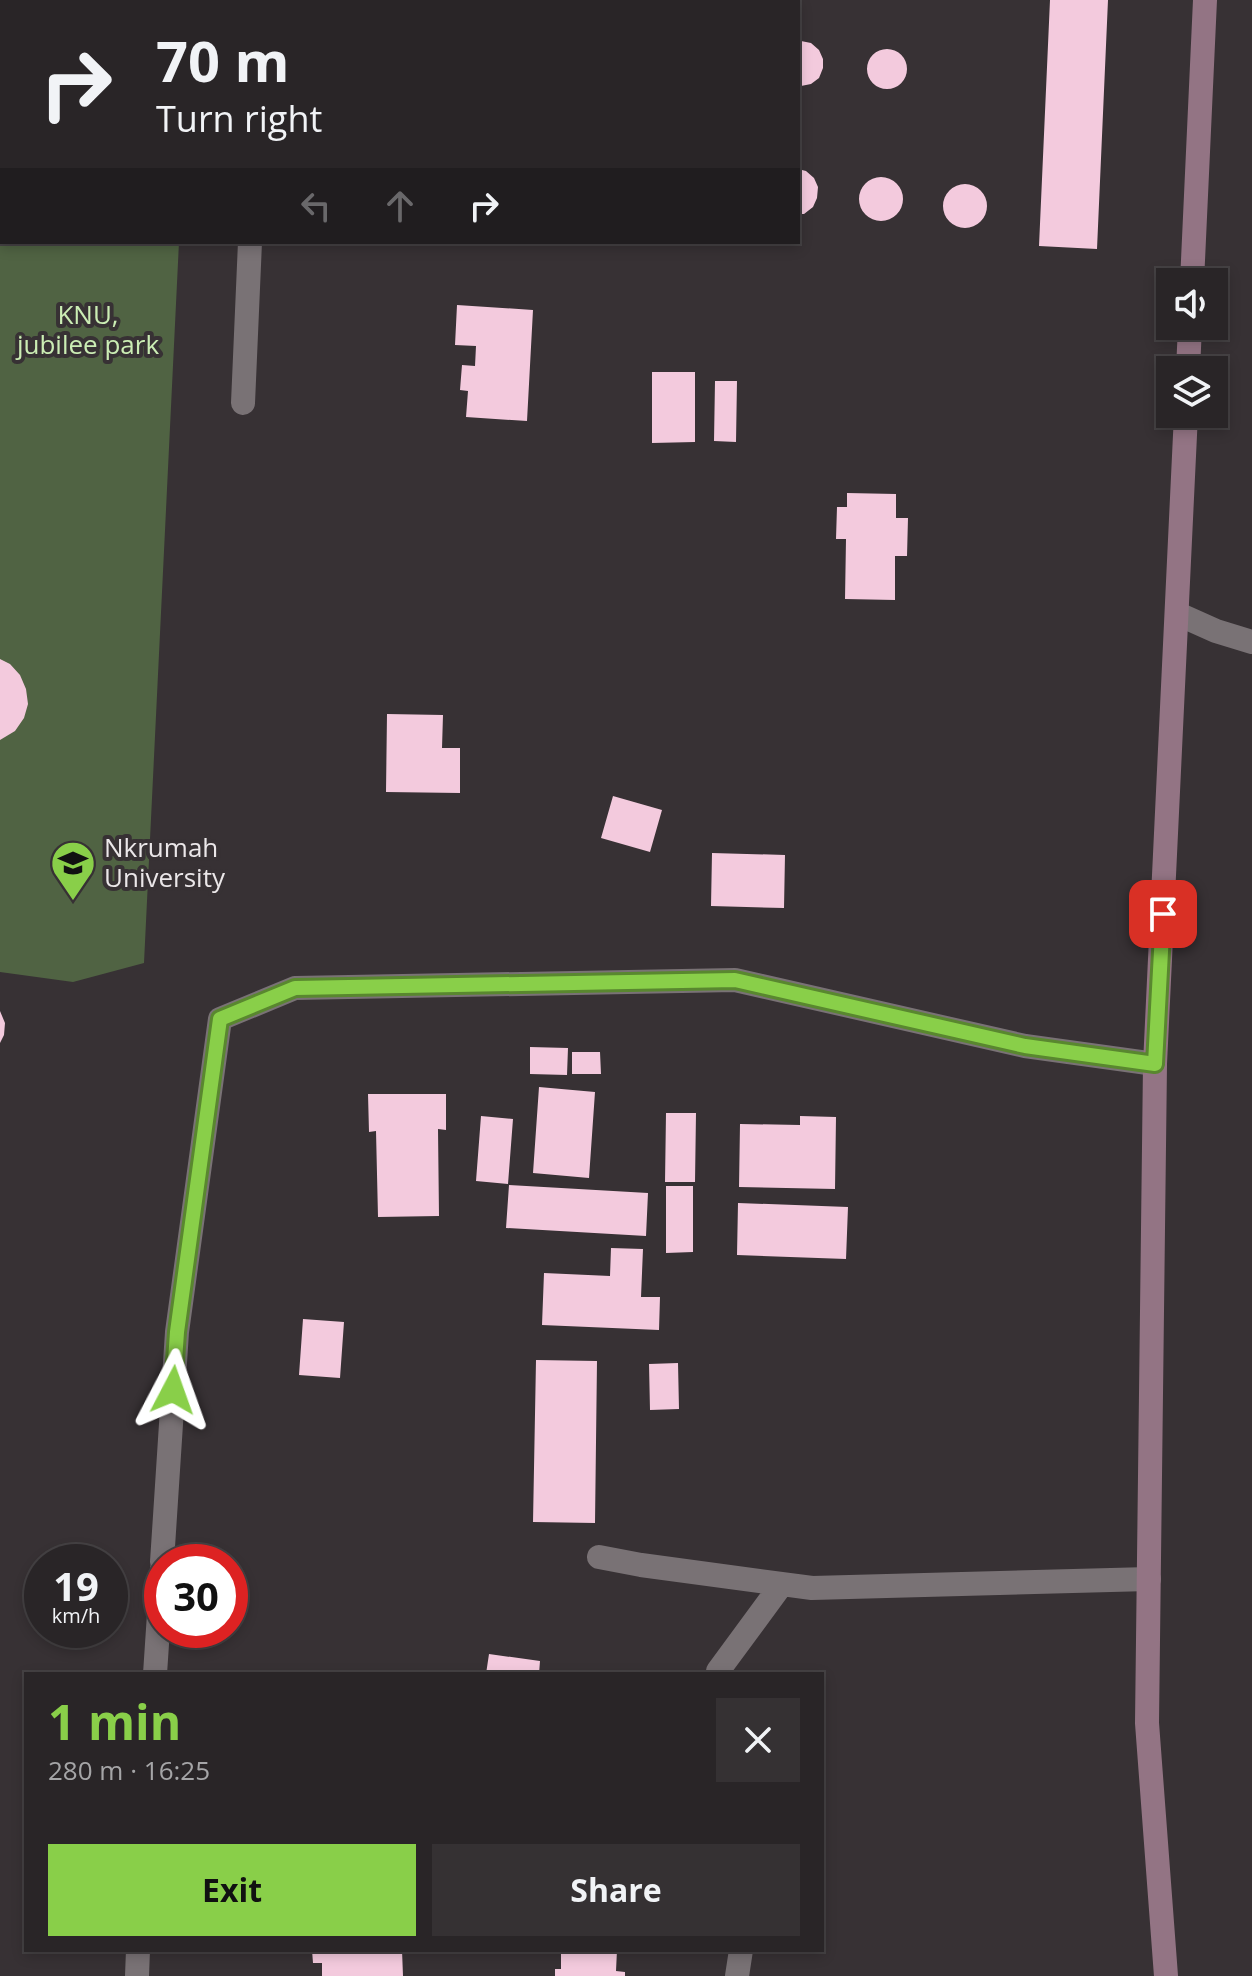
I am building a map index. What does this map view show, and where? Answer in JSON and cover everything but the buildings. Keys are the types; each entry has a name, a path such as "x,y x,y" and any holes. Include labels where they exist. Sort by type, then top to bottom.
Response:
{"street":[{"path":"1193,268 1205,0"},
{"path":"243,403 250,244"},
{"path":"1166,1976 1147,1723 1155,1064 1185,428"},
{"path":"1178,614 1216,631 1252,642"},
{"path":"163,1544 177,1332 220,1019 295,988 735,980 1025,1046 1155,1064"},
{"path":"599,1557 812,1588 1149,1579"},
{"path":"718,1672 782,1584"},
{"path":"155,1672 157,1648"},
{"path":"137,1976 138,1952"},
{"path":"737,1976 741,1952"}],"green space":[{"name":"KNU, jubilee park","path":"0,244 179,244 144,963 73,982 0,972"}],"place":[{"name":"Nkrumah University","path":"73,902"}],"route":[{"path":"173,1390 177,1332 220,1019 295,988 735,980 1025,1046 1155,1064 1163,914"}]}
